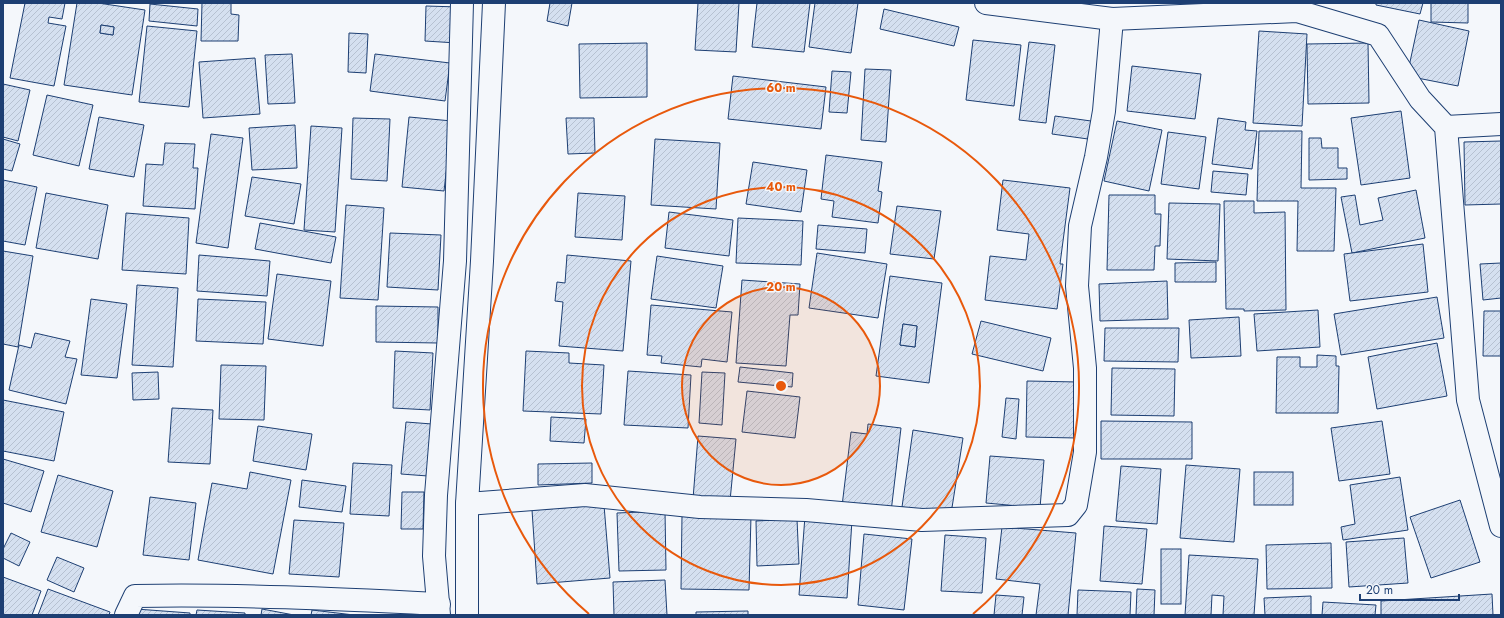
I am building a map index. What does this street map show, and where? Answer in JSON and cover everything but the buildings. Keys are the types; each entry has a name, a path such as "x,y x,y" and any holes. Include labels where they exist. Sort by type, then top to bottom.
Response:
{"street":[{"path":"126,615 135,596 217,595 375,600 439,610 434,556 436,496 455,261 462,3"},
{"path":"467,615 467,504 482,261 494,3"},
{"path":"986,3 1112,19 1297,11 1378,35 1420,99 1446,127 1468,400 1501,526"},
{"path":"467,504 585,495 700,507 806,510 922,520 1068,515 1076,504 1086,452 1085,368 1077,286 1080,226 1096,157 1104,111 1112,19"},
{"path":"1446,127 1501,124"}]}
